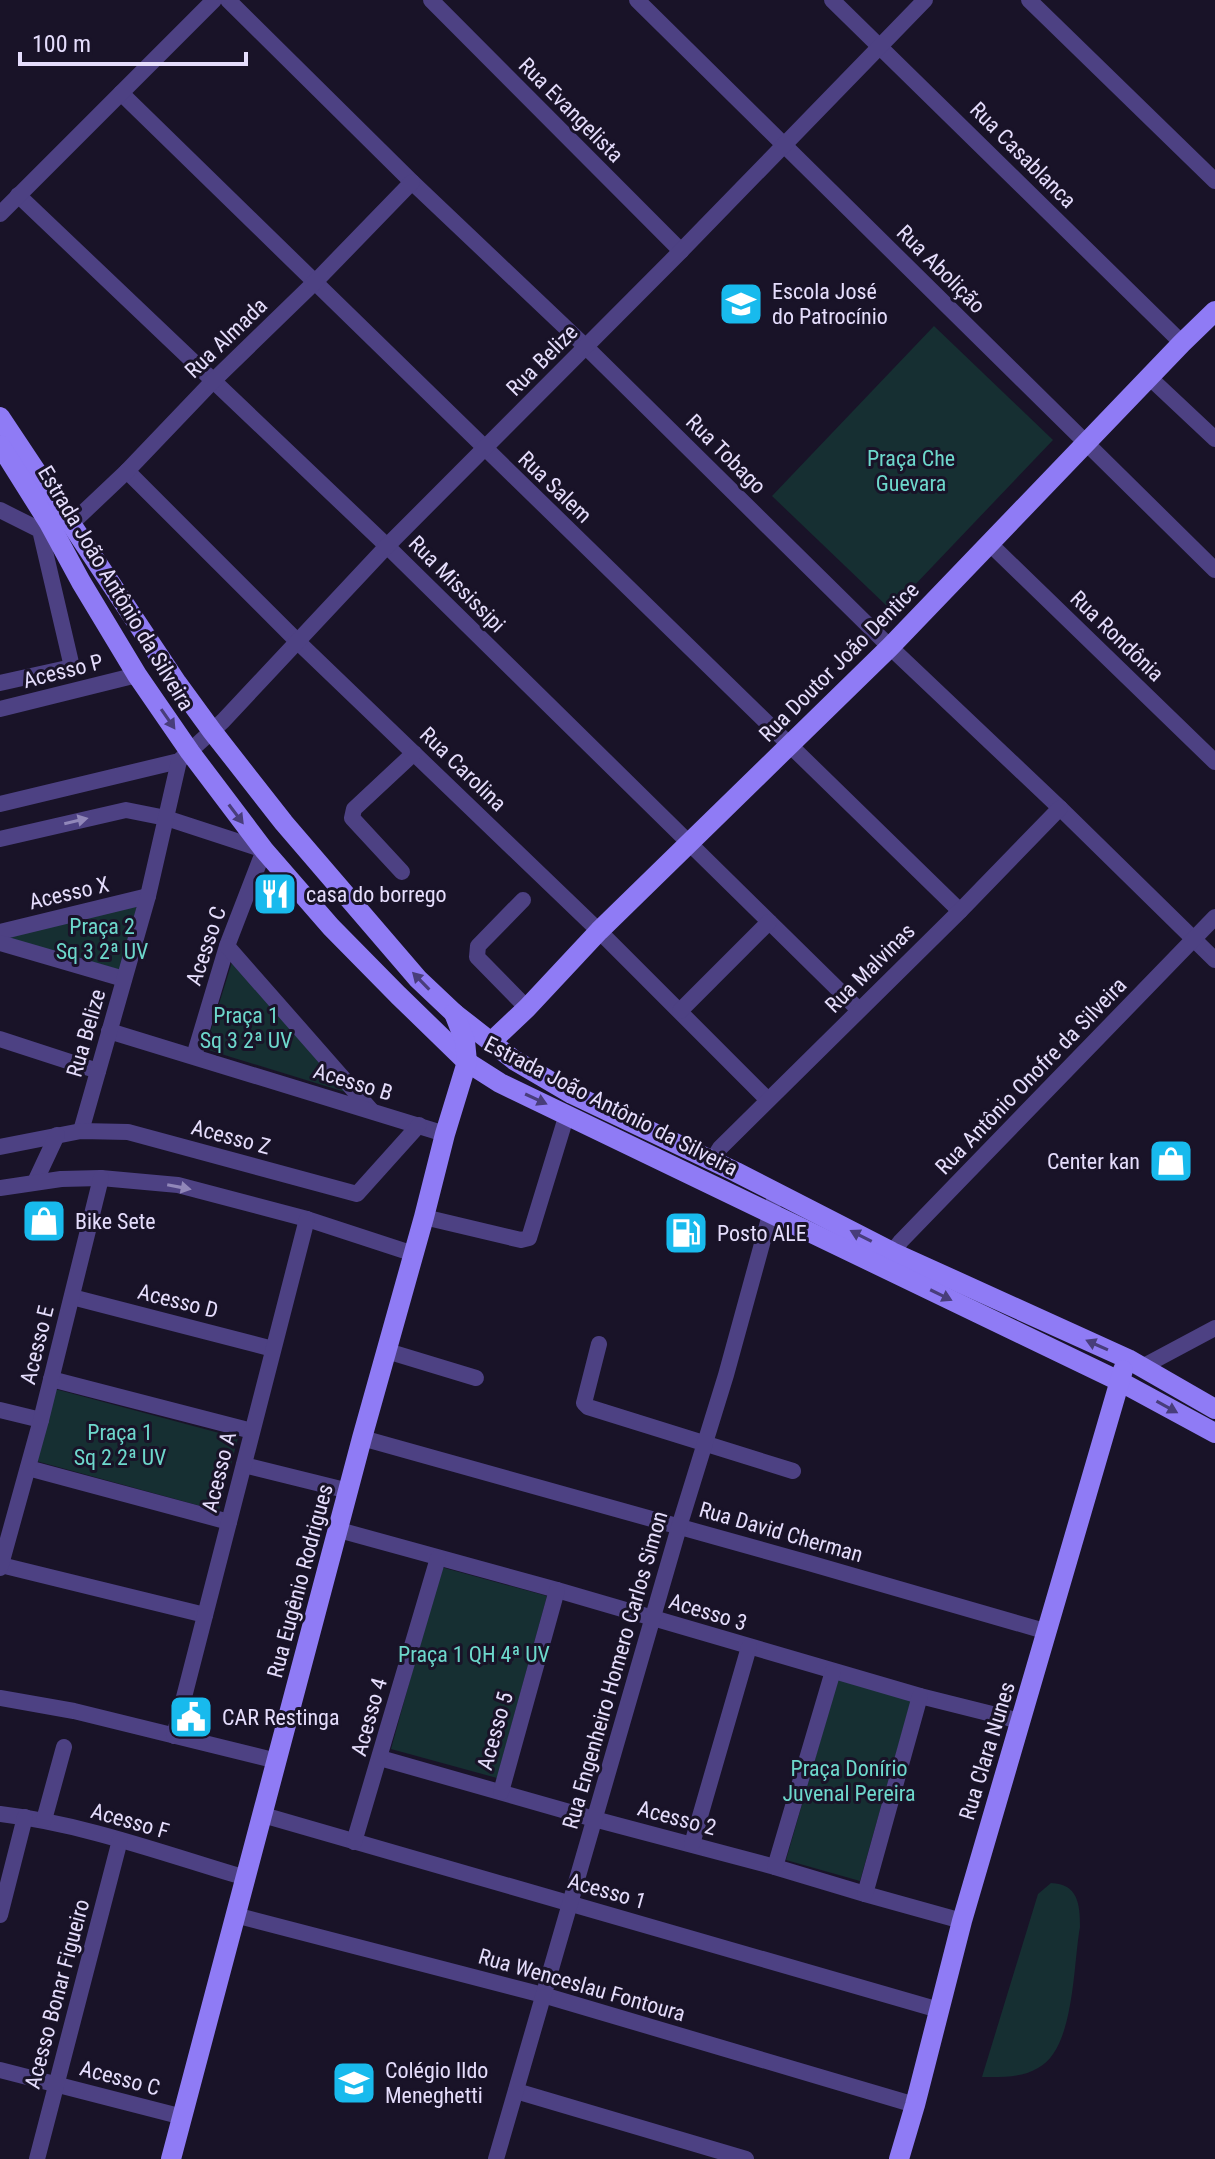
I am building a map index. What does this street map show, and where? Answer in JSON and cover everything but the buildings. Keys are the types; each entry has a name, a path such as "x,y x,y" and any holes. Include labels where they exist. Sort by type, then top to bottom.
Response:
{"main road":[{"name":"Rua Doutor João Dentice","path":"491,1042 599,931 890,647 1215,312"},
{"name":"Estrada João Antônio da Silveira","path":"0,417 212,731 284,823 418,979 454,1013 514,1060 728,1192 773,1202"},
{"name":"Estrada João Antônio da Silveira","path":"0,445 45,526 185,756 203,769 264,850 331,927 467,1062 500,1083 567,1114 666,1151 712,1161 736,1172 773,1202 1215,1433"},
{"path":"203,769 207,761 222,764 254,800 284,823"},
{"path":"454,1013 465,1041 467,1062"},
{"name":"Rua Eugênio Rodrigues","path":"171,2159 362,1438 467,1062"},
{"path":"728,1192 736,1172"},
{"name":"Estrada João Antônio da Silveira","path":"886,1259 1135,1363 1215,1409"},
{"name":"Rua Clara Nunes","path":"899,2159 962,1921 1119,1381 1135,1363"}],"street":[{"path":"0,214 214,0"},
{"name":"Rua Tobago","path":"228,0 1215,960"},
{"name":"Rua Evangelista","path":"431,0 681,251"},
{"name":"Rua Abolição","path":"637,0 1215,570"},
{"name":"Rua Casablanca","path":"832,0 1182,343"},
{"name":"Rua Belize","path":"81,1131 185,756 387,546 786,145 925,0"},
{"path":"1029,0 1215,181"},
{"name":"Rua Salem","path":"121,93 960,911"},
{"name":"Rua Almada","path":"71,524 412,182"},
{"name":"Rua Mississipi","path":"18,195 387,546 859,1010"},
{"path":"1149,377 1215,439"},
{"name":"Rua Carolina","path":"127,471 768,1100"},
{"path":"0,510 45,526 72,667 0,683"},
{"name":"Rua Rondônia","path":"989,543 1215,762"},
{"name":"Acesso P","path":"0,709 137,675"},
{"path":"402,872 352,818 352,814 414,753"},
{"path":"0,804 185,756"},
{"name":"Rua Malvinas","path":"712,1161 720,1148 1060,808"},
{"path":"0,839 126,810 166,818 264,850"},
{"name":"Acesso C","path":"194,1056 227,946 264,850"},
{"name":"Acesso X","path":"0,932 148,896"},
{"path":"523,900 476,951 477,957 527,1008"},
{"name":"Rua Antônio Onofre da Silveira","path":"886,1259 1215,917"},
{"path":"680,1011 769,922"},
{"path":"0,943 124,979"},
{"path":"227,946 371,1111"},
{"name":"Acesso B","path":"109,1031 445,1134"},
{"path":"0,1039 98,1071"},
{"path":"424,1217 521,1240 529,1238 567,1114"},
{"name":"Acesso Z","path":"0,1147 81,1131 128,1132 357,1194 419,1125"},
{"path":"35,1182 57,1135"},
{"path":"1,1191 61,1179 101,1178 178,1185 307,1219 414,1254"},
{"name":"Acesso E","path":"0,1567 41,1420 101,1178"},
{"name":"Rua Engenheiro Homero Carlos Simon","path":"496,2159 652,1618 726,1375 773,1202"},
{"name":"Acesso A","path":"174,1736 307,1219"},
{"name":"Acesso D","path":"72,1297 273,1349"},
{"path":"1135,1363 1215,1328"},
{"path":"599,1344 584,1403 588,1407 793,1471"},
{"path":"387,1351 476,1378"},
{"path":"51,1379 252,1431"},
{"path":"0,1410 41,1420"},
{"name":"Rua David Cherman","path":"362,1438 1048,1632"},
{"path":"244,1465 349,1491"},
{"path":"28,1468 229,1522"},
{"name":"Acesso 3","path":"339,1530 920,1696 1020,1721"},
{"name":"Acesso 4","path":"354,1842 438,1558"},
{"path":"0,1567 205,1615"},
{"name":"Acesso 5","path":"501,1792 557,1590"},
{"path":"692,1844 749,1647"},
{"path":"775,1867 833,1671"},
{"path":"865,1894 920,1696"},
{"path":"0,1698 74,1711 277,1761"},
{"path":"44,1820 64,1747"},
{"name":"Acesso 2","path":"380,1758 962,1921"},
{"name":"Acesso F","path":"0,1814 44,1820 246,1878"},
{"name":"Acesso 1","path":"263,1815 939,2010"},
{"path":"0,1915 25,1817"},
{"name":"Acesso Bonar Figueiro","path":"37,2159 120,1840"},
{"name":"Rua Wenceslau Fontoura","path":"235,1915 543,1995 915,2105"},
{"name":"Acesso C","path":"0,2070 183,2117"},
{"path":"516,2091 746,2159"}],"green space":[{"name":"Praça Che Guevara","path":"934,326 1053,440 891,610 772,496"},
{"name":"Praça 2 Sq 3 2ª UV","path":"137,906 120,970 3,938"},
{"name":"Praça 1 Sq 3 2ª UV","path":"232,962 345,1092 205,1049"},
{"name":"Praça 1 Sq 2 2ª UV","path":"55,1389 238,1438 219,1511 36,1461"},
{"name":"Praça 1 QH 4ª UV","path":"441,1567 547,1596 497,1778 391,1749"},
{"name":"Praça Donírio Juvenal Pereira","path":"838,1679 911,1701 860,1881 786,1860"},
{"path":"1051,1883 1072,1891 1078,1903 1080,1919 1066,2025 1050,2058 1038,2068 1025,2074 982,2077 1038,1894"}],"place":[{"name":"Escola José do Patrocínio","path":"741,304"},
{"name":"casa do borrego","path":"275,894"},
{"name":"Center kan","path":"1171,1161"},
{"name":"Bike Sete","path":"44,1221"},
{"name":"Posto ALE","path":"686,1233"},
{"name":"CAR Restinga","path":"191,1717"},
{"name":"Colégio Ildo Meneghetti","path":"354,2083"}]}
